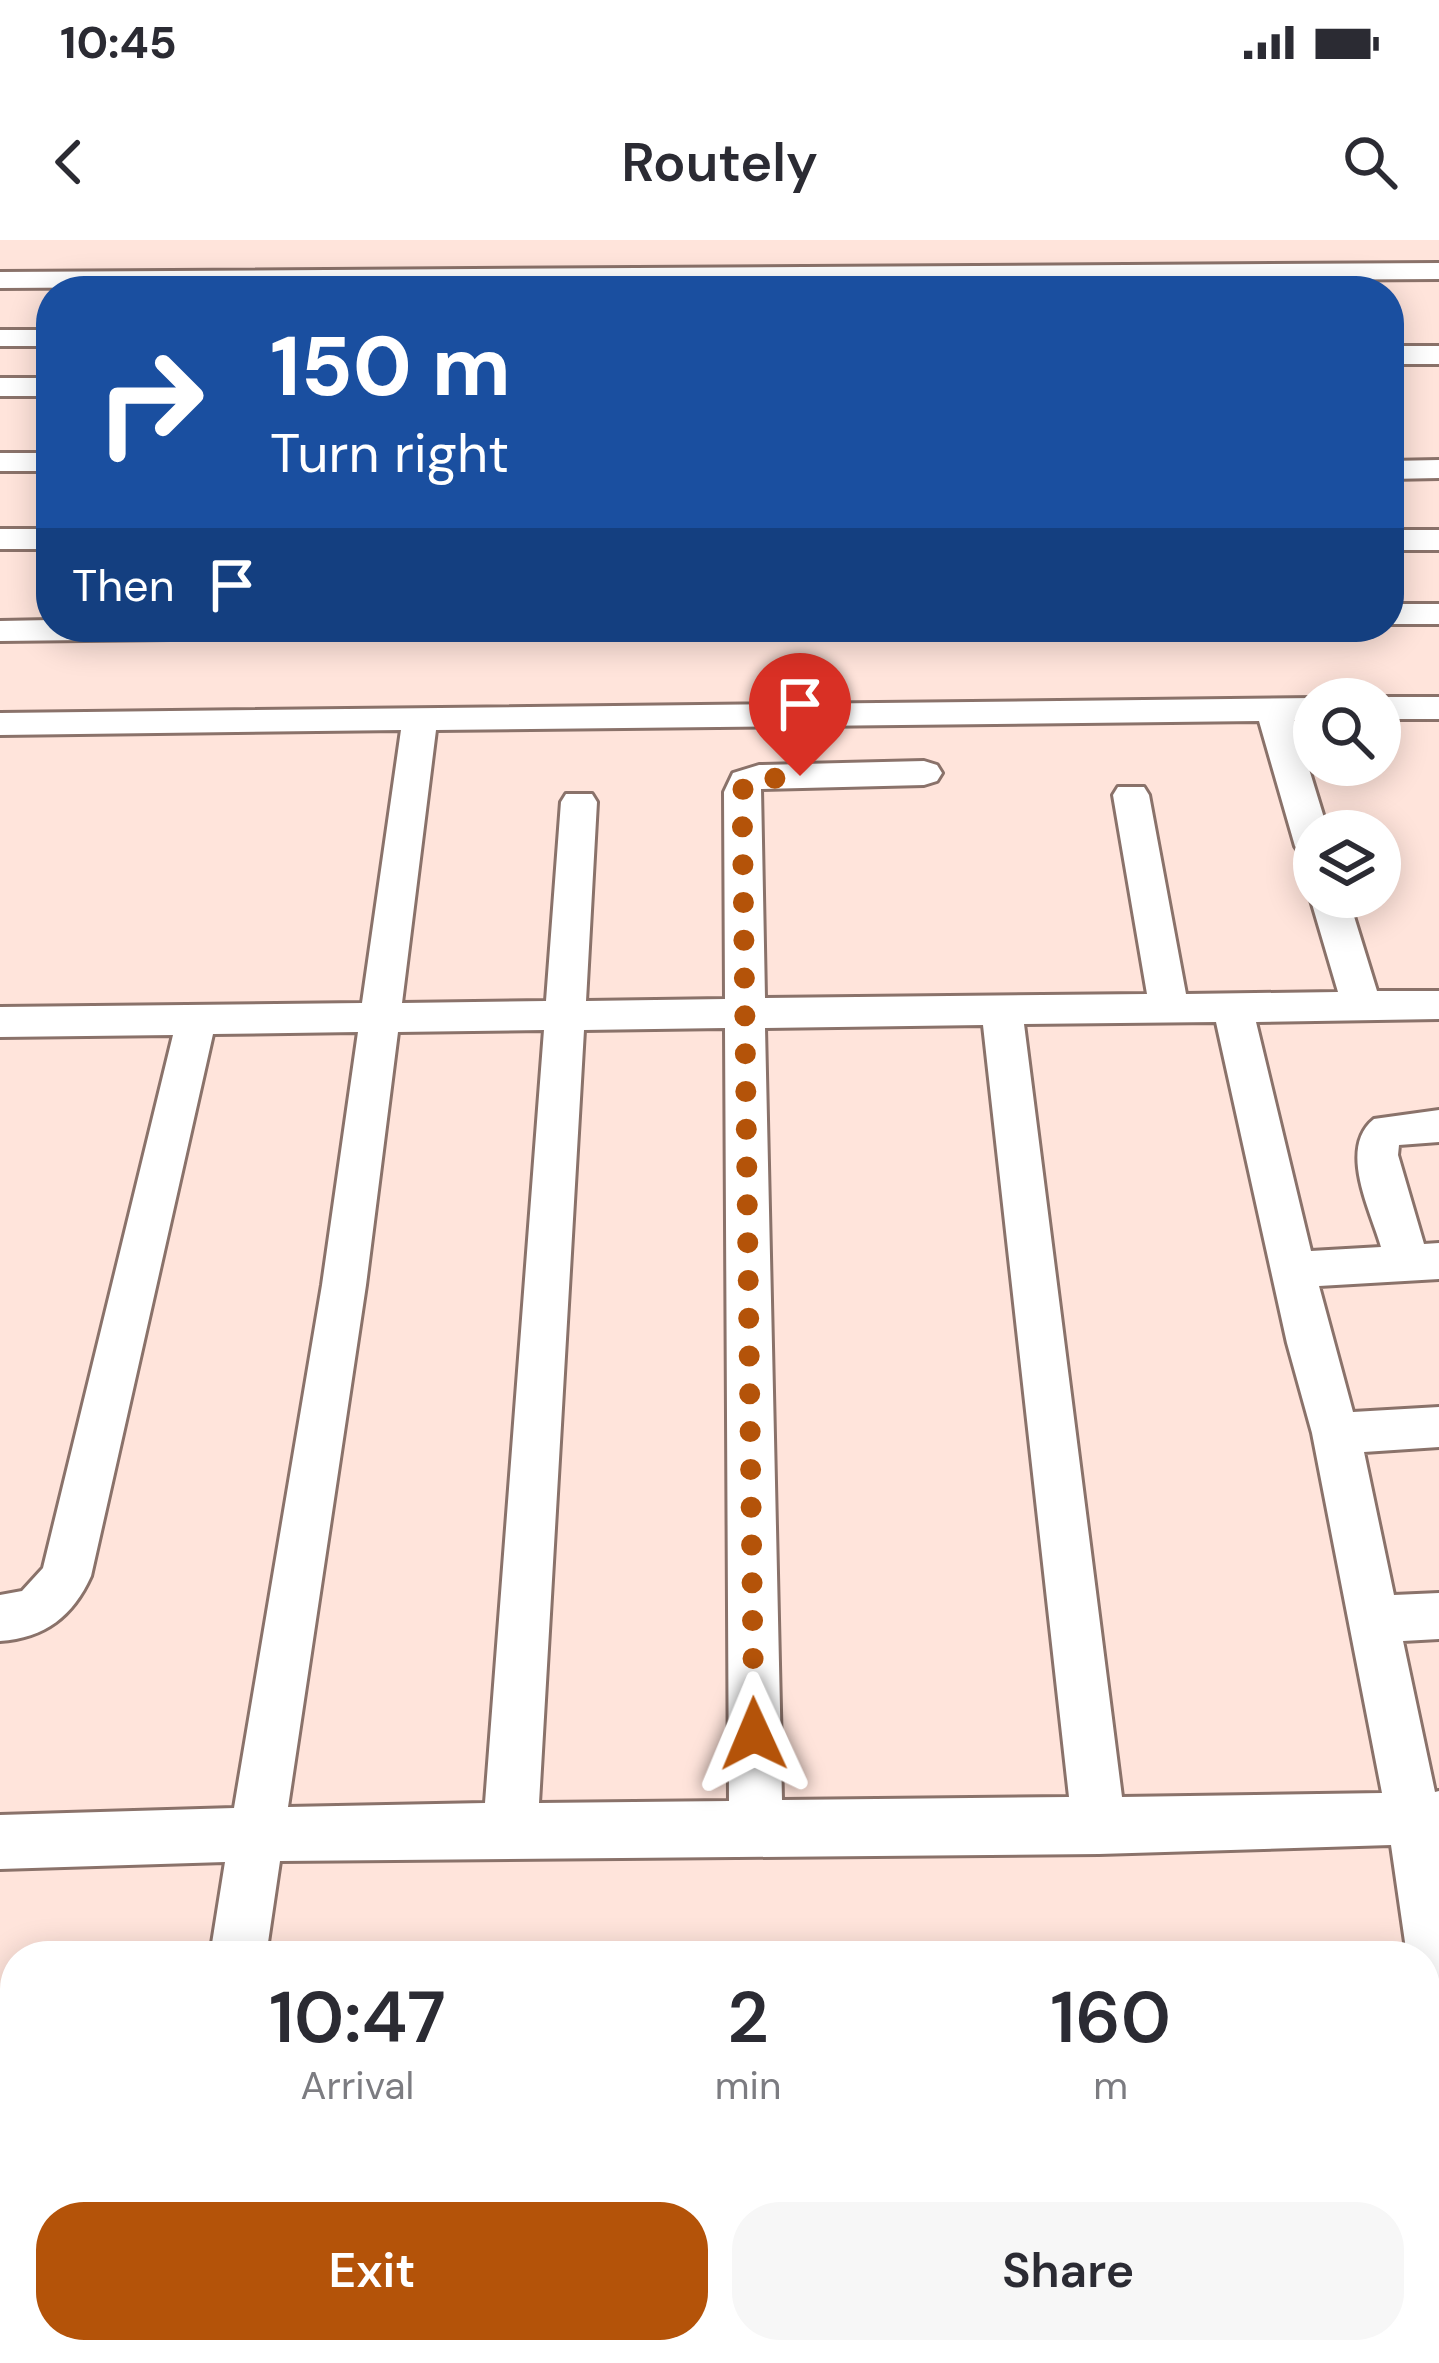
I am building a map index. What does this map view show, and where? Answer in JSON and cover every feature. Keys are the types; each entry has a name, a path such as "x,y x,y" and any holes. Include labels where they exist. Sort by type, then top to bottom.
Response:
{"street":[{"path":"583,274 586,240"},
{"path":"703,274 704,240"},
{"path":"817,240 820,272"},
{"path":"1155,240 1162,271"},
{"path":"0,280 39,270 157,276 453,267 583,274 820,272 930,259 1162,271 1439,271"},
{"path":"0,338 36,338"},
{"path":"1404,355 1439,355"},
{"path":"0,387 36,387"},
{"path":"0,462 36,462"},
{"path":"1404,470 1439,470"},
{"path":"0,539 36,539"},
{"path":"1404,540 1439,540"},
{"path":"1404,614 1439,614"},
{"path":"0,631 36,631"},
{"path":"1401,709 1439,708"},
{"path":"1274,710 1303,810"},
{"path":"0,724 1293,710"},
{"path":"240,1941 383,1020 420,720"},
{"path":"756,1829 742,792 746,781 924,773"},
{"path":"1131,795 1169,1009"},
{"path":"510,1831 578,802"},
{"path":"1335,918 1362,1006"},
{"path":"0,1022 1439,1005"},
{"path":"1233,1008 1336,1432 1373,1619 1426,1819 1436,1941"},
{"path":"1002,1012 1099,1827"},
{"path":"0,1618 19,1617 48,1606 66,1576 196,1021"},
{"path":"1293,1270 1423,1261 1377,1155 1378,1139 1389,1130 1439,1126"},
{"path":"1336,1432 1439,1427"},
{"path":"1373,1619 1439,1616"},
{"path":"0,1842 256,1832 1099,1827 1426,1819"}],"route":[{"path":"754,1734 742,792 746,781 759,777 800,776"}]}
